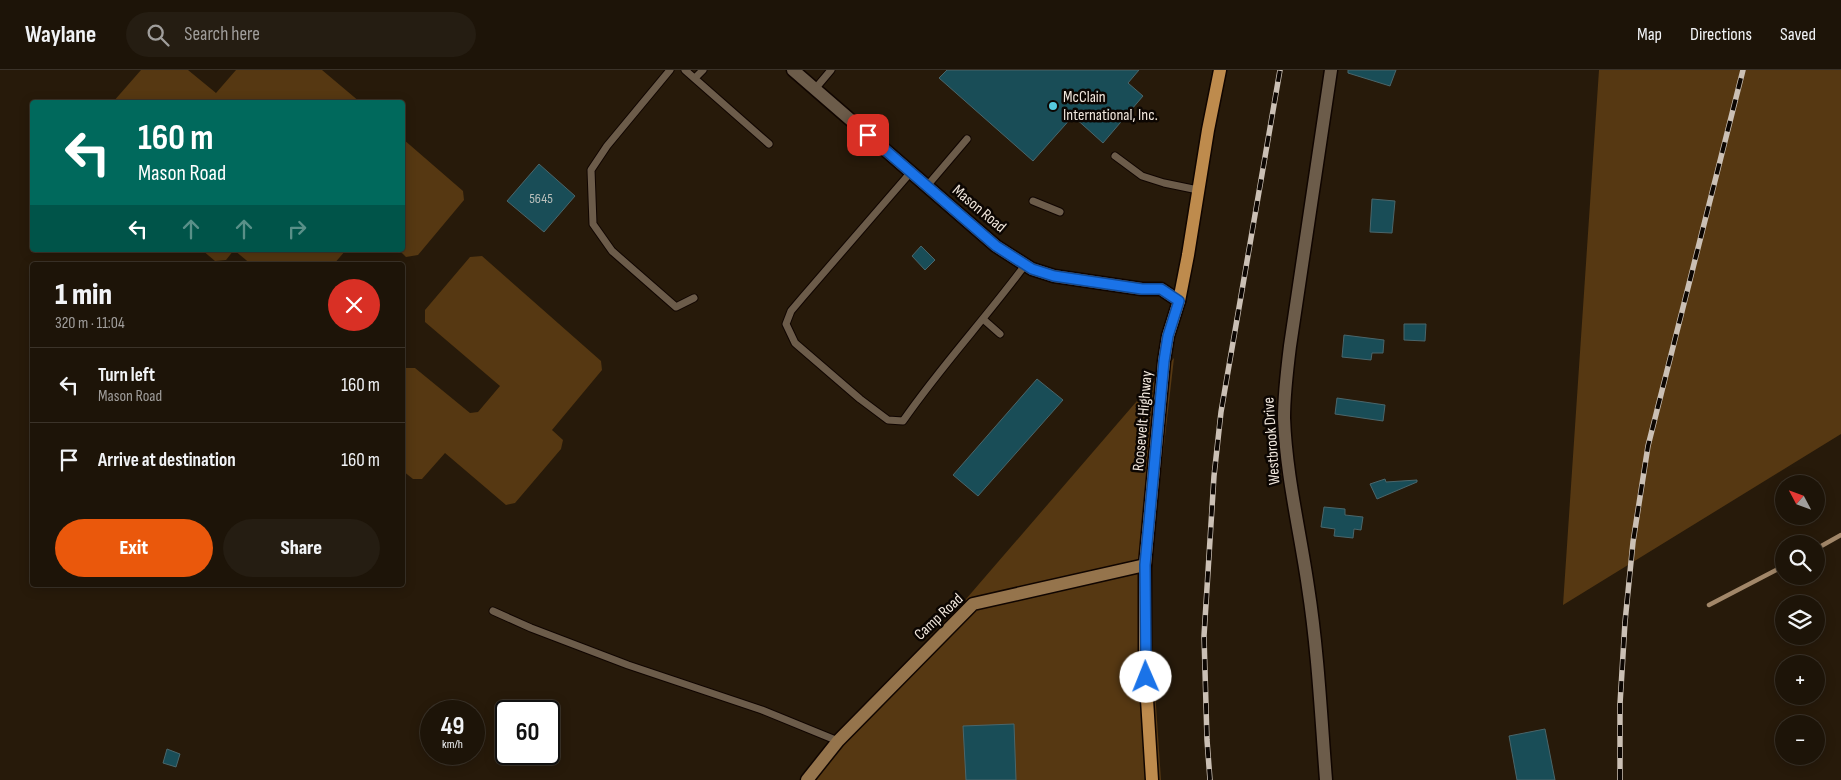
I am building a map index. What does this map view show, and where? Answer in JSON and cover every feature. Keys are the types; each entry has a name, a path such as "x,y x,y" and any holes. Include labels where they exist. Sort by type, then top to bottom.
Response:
{"main road":[{"name":"Roosevelt Highway","path":"1152,780 1145,667 1145,565 1164,361 1168,336 1179,301 1220,70"}],"street":[{"name":"Mason Road","path":"793,70 996,246 1025,265 1054,276 1142,289 1161,289 1179,301"},
{"name":"Westbrook Drive","path":"1326,780 1316,644 1292,496 1284,419 1285,385 1290,346 1332,70"},
{"name":"Camp Road","path":"807,780 838,741 973,604 1145,565"}],"lane":[{"path":"670,70 607,146 591,170 594,224 612,251 676,307 694,298"},
{"path":"685,70 769,144"},
{"path":"695,78 703,70"},
{"path":"815,89 831,70"},
{"path":"927,186 967,139"},
{"path":"1115,156 1142,176 1198,190"},
{"path":"911,172 791,311 786,324 796,343 860,399 888,420 903,421 929,384 1025,265"},
{"path":"1033,200 1060,212"},
{"path":"983,319 1000,334"},
{"path":"493,611 531,628 628,665 762,710 838,741"}],"shaded area":[{"path":"141,70 188,70 216,93 236,70 322,70 358,100 115,100"},
{"path":"1599,70 1841,70 1841,434 1563,605"},
{"path":"405,141 463,191 464,200 418,255 406,257 401,252 405,252"},
{"path":"204,252 232,252 226,260 215,261"},
{"path":"236,252 344,252 336,262 248,262"},
{"path":"482,256 601,361 602,370 552,430 563,440 561,449 515,503 506,505 445,453 422,479 413,479 405,473 405,368 415,368 470,413 478,412 500,386 425,322 425,310 470,257"},
{"path":"1174,358 1148,585 1161,780 810,780"}],"building":[{"name":"McClain International, Inc.","path":"947,70 1139,70 1128,83 1143,96 1103,143 1073,116 1033,161 939,78"},
{"path":"1348,70 1396,70 1390,86 1348,73"},
{"path":"539,164 575,196 544,232 507,201"},
{"path":"1372,199 1395,201 1392,233 1370,232"},
{"path":"921,246 935,260 925,270 912,256"},
{"path":"1404,324 1426,324 1425,341 1404,340"},
{"path":"1344,335 1384,340 1383,353 1372,353 1371,360 1342,357"},
{"path":"1037,379 1063,400 978,496 953,475"},
{"path":"1337,398 1385,405 1383,421 1335,414"},
{"path":"1385,479 1386,482 1417,480 1417,482 1377,499 1370,484"},
{"path":"1324,507 1345,509 1345,515 1363,517 1361,530 1354,529 1353,538 1334,536 1335,529 1321,527"},
{"path":"1014,724 1016,780 966,780 963,726"},
{"path":"1545,729 1555,780 1517,780 1509,736"},
{"path":"167,749 180,754 176,767 163,763"}],"waterway":[{"path":"1825,544 1841,535"},
{"path":"1709,605 1775,571"}],"railway":[{"path":"1210,780 1204,636 1214,476 1221,412 1280,70"},
{"path":"1620,780 1620,704 1625,622 1633,542 1648,446 1743,70"}],"place":[{"name":"McClain International, Inc.","path":"1053,106"}],"route":[{"path":"868,135 996,246 1032,269 1054,276 1142,289 1161,289 1179,301 1168,336 1164,361 1145,565 1146,677"}]}
